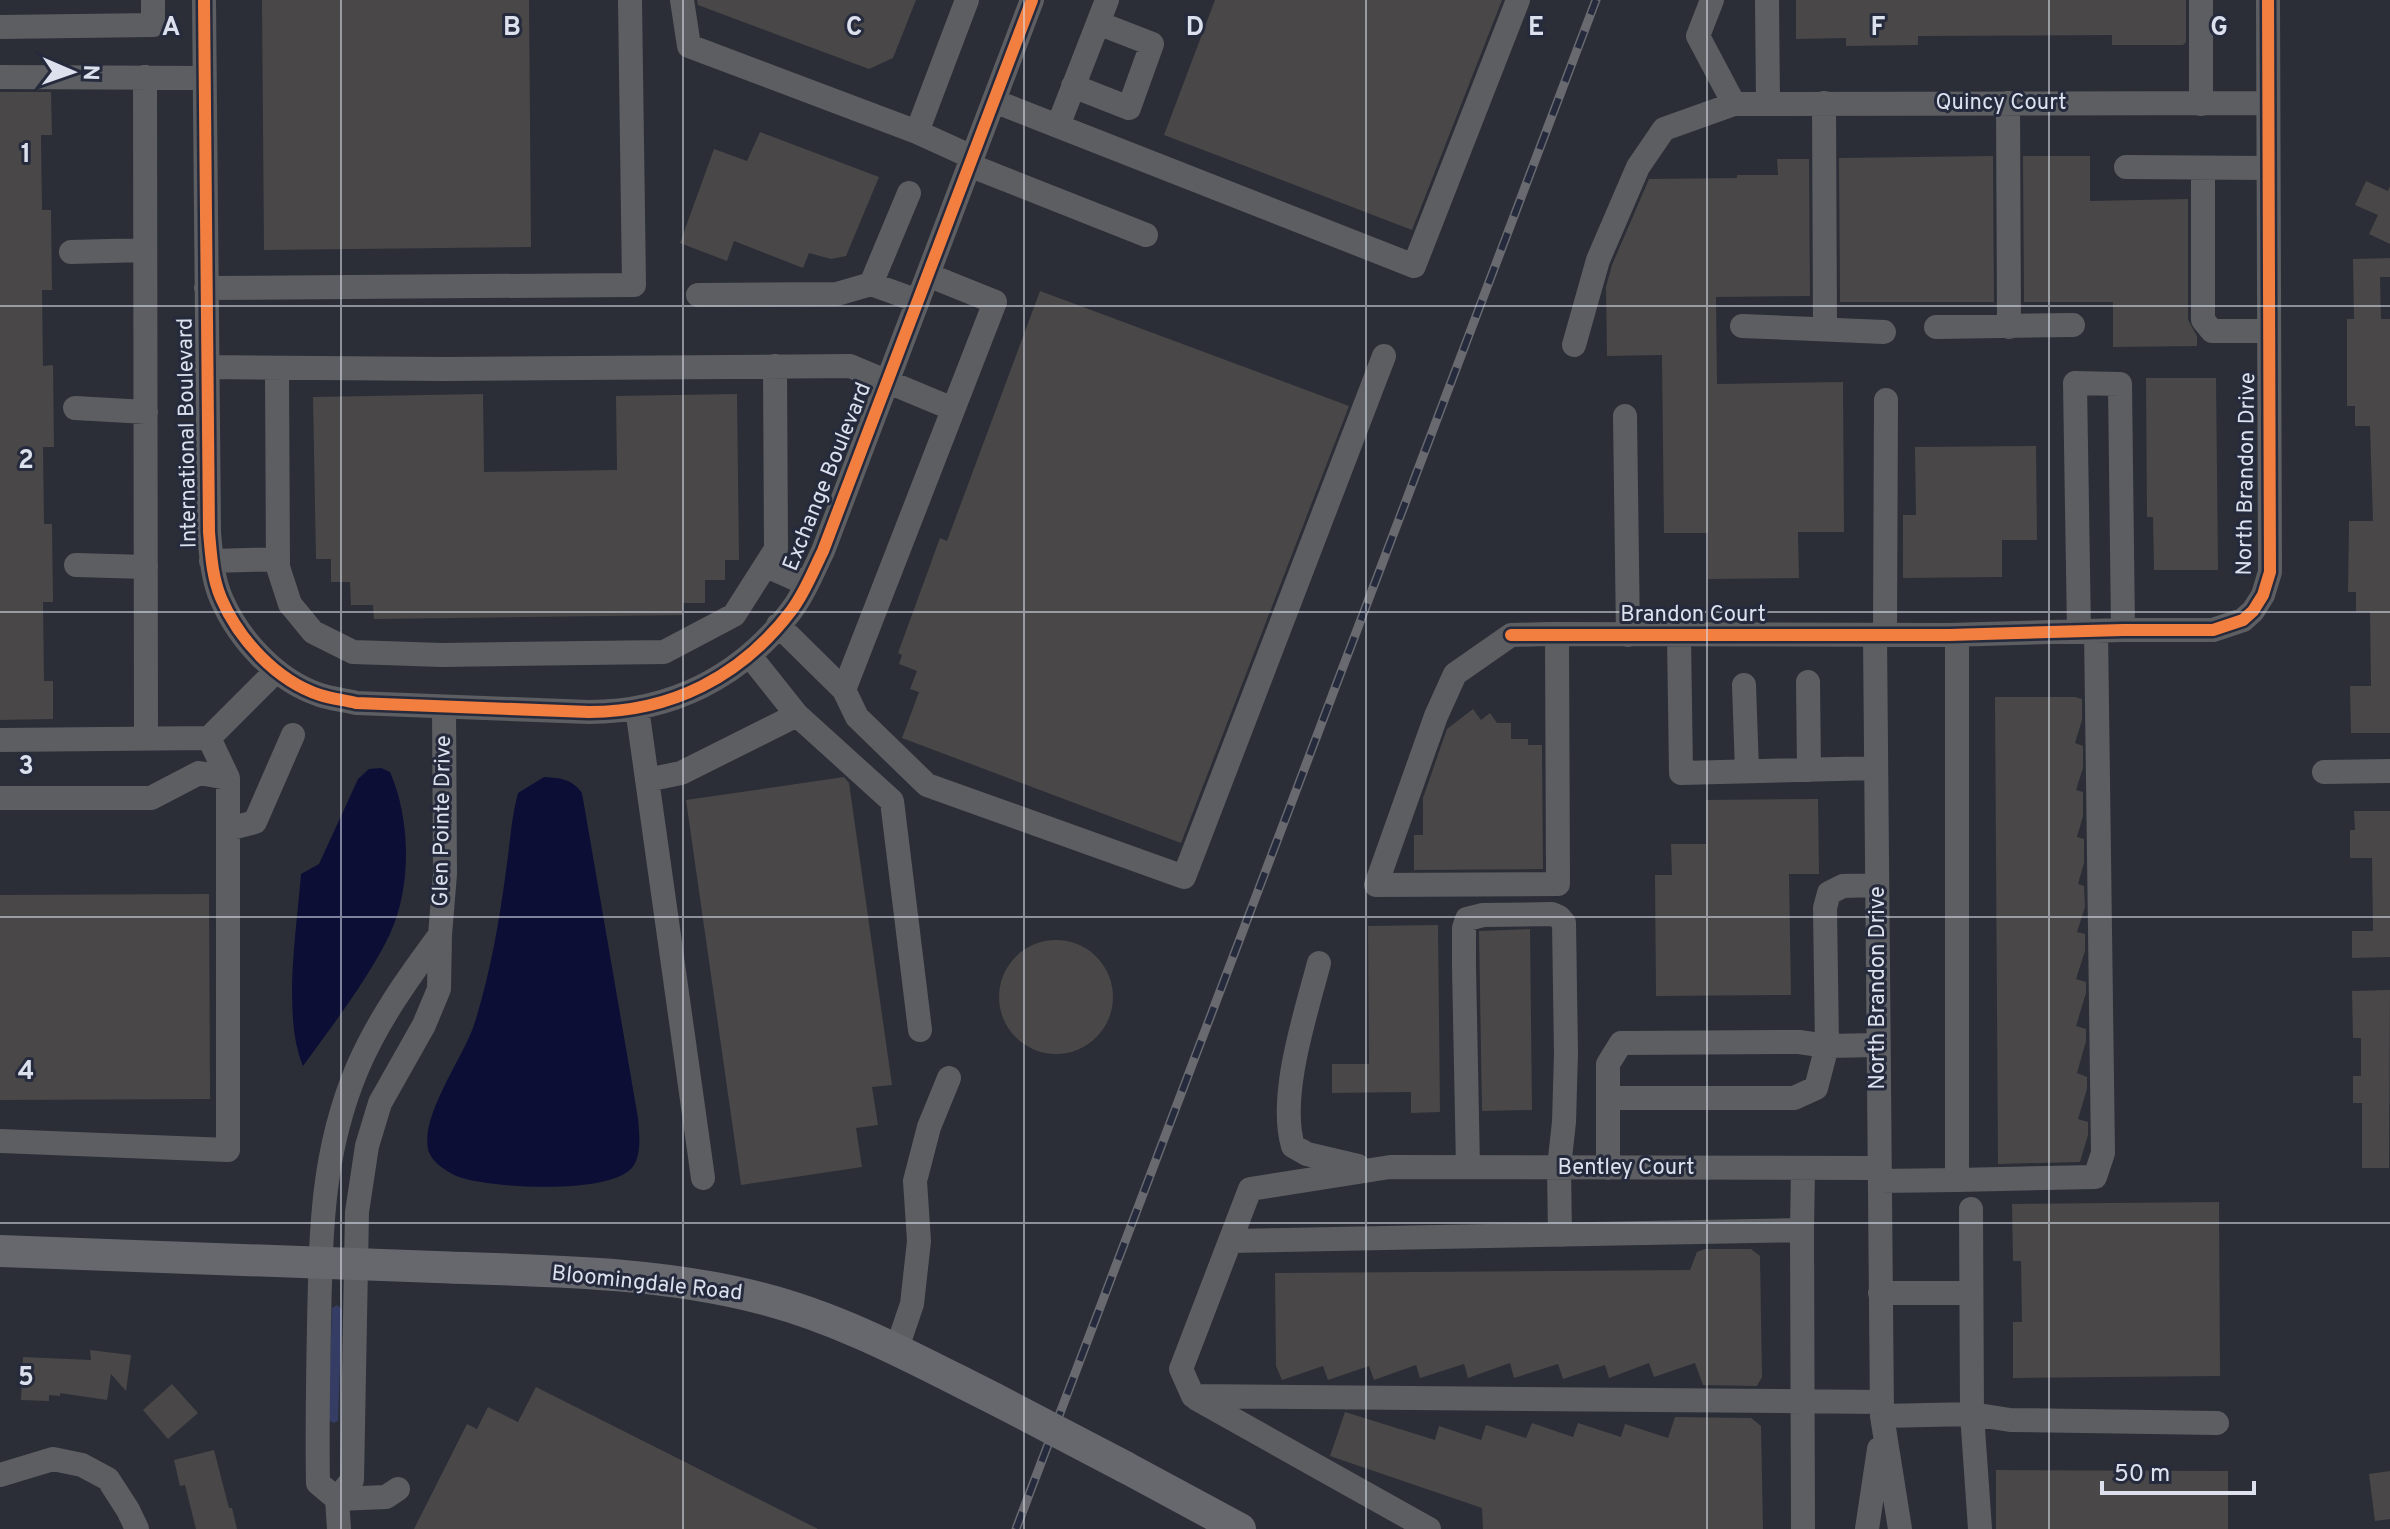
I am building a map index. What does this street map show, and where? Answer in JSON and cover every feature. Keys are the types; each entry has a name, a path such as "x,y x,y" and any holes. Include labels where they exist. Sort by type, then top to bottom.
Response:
{"main road":[{"name":"Bloomingdale Road","path":"0,1251 622,1277 716,1288 808,1312 897,1348 1240,1529"}],"street":[{"path":"0,27 153,25 153,0"},
{"name":"International Boulevard","path":"204,0 206,367 211,561 221,599 250,644 276,671 319,694 356,703 444,707"},
{"path":"206,288 634,285 630,0"},
{"path":"682,0 689,46 917,132 971,161 1146,235"},
{"path":"917,132 967,0"},
{"name":"Exchange Boulevard","path":"444,707 616,712 658,704 701,687 750,656 792,610 823,551 1032,0"},
{"path":"994,101 1414,266 1518,0"},
{"path":"1712,0 1698,36 1734,104"},
{"path":"1767,0 1768,102"},
{"path":"2201,0 2201,104"},
{"name":"North Brandon Drive","path":"1900,1529 1882,1415 1876,768 1880,635 2213,630 2243,620 2263,595 2270,572 2268,0"},
{"path":"1058,126 1073,86 1102,11 1152,44 1129,108 1073,86"},
{"path":"0,77 204,78"},
{"path":"145,77 146,738"},
{"path":"1824,103 1825,329"},
{"path":"2008,103 2009,327"},
{"name":"Quincy Court","path":"1574,345 1598,260 1638,167 1664,129 1734,104 2268,103"},
{"path":"2126,167 2268,168"},
{"path":"2203,168 2203,320 2212,331 2269,331"},
{"path":"871,284 909,193"},
{"path":"71,252 145,250"},
{"path":"844,690 995,302 928,275"},
{"path":"698,295 837,294 871,284 918,301"},
{"path":"1936,327 2073,325"},
{"path":"1742,326 1884,332"},
{"path":"778,625 844,690 857,717 927,785 1184,877 1384,356"},
{"path":"277,368 278,567 290,604 313,632 353,652 442,655 664,652 734,615 776,549 775,366"},
{"path":"206,367 850,366 953,409"},
{"path":"2087,631 2078,585 2075,383 2120,384 2123,630"},
{"path":"1880,635 1886,400"},
{"path":"75,408 146,412"},
{"path":"1625,416 1628,635"},
{"path":"211,561 278,559"},
{"path":"76,565 146,567"},
{"path":"766,566 807,584"},
{"path":"2078,585 2122,585"},
{"name":"Bentley Court","path":"1372,1169 1803,1168 1957,1180 2095,1177 2103,1153 2087,631"},
{"name":"Brandon Court","path":"1557,634 1558,884 1376,885 1436,716 1455,674 1511,635 1557,634 1880,635"},
{"path":"1679,635 1681,773 1876,768"},
{"path":"1957,635 1957,1180"},
{"path":"750,656 797,715 892,801 920,1030"},
{"path":"0,740 209,738 276,671"},
{"path":"1808,682 1809,770"},
{"path":"1744,685 1747,771"},
{"name":"Glen Pointe Drive","path":"440,935 386,1010 357,1069 334,1134 324,1183 318,1483 337,1499 352,1480 355,1264 358,1199 367,1146 380,1103 424,1025 439,989 445,874 444,707"},
{"path":"637,708 703,1178"},
{"path":"647,780 681,773 797,715"},
{"path":"228,829 255,822 293,735"},
{"path":"0,1141 228,1150 228,778 209,738"},
{"path":"2324,772 2390,771"},
{"path":"0,798 151,798 199,773 228,778"},
{"path":"1608,1098 1794,1098 1816,1088 1827,1046 1825,908 1829,893 1843,886 1877,885"},
{"path":"1468,1167 1464,928 1467,919 1483,915 1538,914 1559,917 1564,923 1565,937 1565,1095 1559,1167 1560,1235"},
{"path":"1319,963 1293,1063 1289,1133 1293,1146 1307,1154 1372,1169"},
{"path":"1608,1168 1608,1064 1621,1043 1878,1045"},
{"path":"897,1348 912,1304 919,1241 915,1181 929,1127 949,1078"},
{"path":"1803,1168 1803,1529"},
{"path":"1372,1169 1250,1189 1181,1369 1193,1396 1429,1529"},
{"path":"1971,1209 1972,1414 1980,1529"},
{"path":"1230,1241 1802,1230"},
{"path":"1880,1293 1971,1293"},
{"path":"1193,1396 1801,1402 1882,1415 1972,1414 2010,1420 2217,1423"},
{"name":"North Brandon Drive","path":"1867,1529 1882,1415"},
{"path":"318,1435 353,1437"},
{"path":"0,1475 53,1459 82,1465 108,1479 137,1529"},
{"path":"339,1529 337,1499 386,1497 398,1489"}],"shaded area":[{"path":"381,768 390,772 405,832 405,876 397,917 371,969 303,1066 293,1023 292,998 301,874 319,864 358,779 369,769"},
{"path":"544,777 566,780 582,793 639,1136 637,1160 623,1175 603,1182 551,1187 496,1184 459,1177 436,1162 428,1149 431,1120 469,1038 485,987 518,793"},
{"path":"337,1305 342,1309 338,1421 333,1423 328,1419 332,1308"}],"building":[{"path":"262,0 529,0 531,247 264,250"},
{"path":"697,0 916,0 893,58 869,69 698,5"},
{"path":"1215,0 1502,0 1412,230 1164,135"},
{"path":"1796,0 2186,0 2186,42 2183,45 2112,45 2112,35 1918,36 1918,45 1846,46 1846,38 1796,39"},
{"path":"0,92 51,92 52,135 41,135 42,210 51,210 52,290 42,290 43,366 53,365 54,447 43,447 44,524 52,524 53,602 43,602 44,681 53,681 53,719 0,720"},
{"path":"760,132 879,177 846,256 831,259 809,253 803,268 734,241 727,261 680,243 714,149 747,161"},
{"path":"1993,156 1994,302 1840,302 1839,158"},
{"path":"2023,156 2090,156 2090,201 2188,199 2188,320 2197,336 2197,346 2113,347 2113,302 2024,302"},
{"path":"1777,159 1809,159 1810,296 1716,297 1717,384 1843,382 1844,532 1798,532 1799,578 1708,579 1708,533 1664,533 1662,355 1607,356 1606,287 1612,265 1649,179 1778,175"},
{"path":"2366,181 2388,191 2390,186 2390,244 2369,234 2378,215 2355,205"},
{"path":"2390,258 2390,277 2380,277 2381,319 2390,319 2390,733 2351,733 2350,686 2371,686 2370,612 2356,612 2356,592 2348,592 2349,521 2373,521 2370,426 2355,426 2355,406 2347,406 2347,319 2354,319 2353,259"},
{"path":"1040,291 1349,406 1181,843 902,738 919,692 910,689 917,671 899,664 902,655 898,653 940,538 947,541"},
{"path":"2146,378 2216,378 2218,570 2154,570 2153,517 2147,517"},
{"path":"483,394 484,472 617,470 616,396 737,394 739,560 725,560 725,580 705,580 705,603 683,603 683,615 374,619 373,605 351,605 350,582 331,582 331,559 316,559 313,397"},
{"path":"2036,446 2037,540 2002,540 2002,577 1903,578 1903,515 1916,515 1915,447"},
{"path":"1995,697 2082,699 2082,720 2075,743 2083,746 2083,768 2076,790 2083,792 2083,816 2077,837 2084,839 2084,863 2078,884 2084,886 2085,907 2077,932 2085,934 2085,951 2076,979 2086,982 2086,993 2076,1026 2086,1029 2086,1041 2077,1073 2087,1077 2087,1089 2078,1119 2088,1122 2088,1135 2080,1162 1998,1164"},
{"path":"1473,709 1481,720 1490,713 1497,723 1511,723 1511,739 1528,739 1528,745 1542,745 1543,869 1414,870 1414,835 1423,835 1423,798 1447,729"},
{"path":"844,777 849,783 892,1085 872,1087 878,1125 856,1128 862,1167 741,1185 686,800"},
{"path":"1818,799 1819,874 1789,874 1791,995 1656,996 1655,875 1672,875 1671,844 1706,844 1706,800"},
{"path":"2354,811 2390,811 2390,957 2352,958 2352,931 2373,931 2372,858 2350,858 2350,830 2355,830"},
{"path":"209,894 210,1099 0,1100 0,895"},
{"path":"1438,925 1440,1112 1411,1113 1411,1092 1332,1093 1332,1064 1369,1064 1368,926"},
{"path":"1530,929 1532,1110 1482,1111 1479,931"},
{"path":"1056,940 1088,949 1104,965 1113,997 1104,1029 1088,1045 1056,1054 1024,1045 1008,1029 999,997 1008,965 1024,949"},
{"path":"2390,990 2389,1168 2362,1168 2362,1103 2353,1103 2353,1076 2361,1076 2361,1038 2353,1038 2352,991"},
{"path":"2219,1202 2220,1376 2013,1378 2013,1322 2022,1322 2021,1261 2013,1261 2012,1204"},
{"path":"1705,1249 1751,1249 1760,1256 1762,1377 1757,1386 1703,1385 1695,1363 1654,1377 1649,1363 1609,1378 1605,1365 1563,1379 1558,1364 1514,1378 1510,1363 1468,1378 1464,1364 1420,1378 1416,1365 1374,1380 1369,1366 1328,1380 1323,1366 1282,1380 1276,1366 1275,1273 1690,1270 1697,1252"},
{"path":"90,1350 131,1355 126,1391 111,1374 107,1400 60,1393 60,1396 49,1395 49,1401 21,1400 23,1357 91,1360"},
{"path":"172,1384 198,1413 168,1439 143,1410"},
{"path":"536,1387 818,1529 414,1529 467,1424 477,1429 488,1407 518,1422"},
{"path":"1345,1412 1435,1440 1439,1426 1481,1440 1486,1425 1526,1438 1532,1423 1573,1437 1578,1423 1621,1437 1625,1424 1668,1438 1675,1417 1751,1418 1761,1426 1763,1529 1483,1529 1482,1508 1330,1456"},
{"path":"214,1450 237,1529 196,1529 185,1485 180,1486 174,1460"},
{"path":"1996,1470 2228,1471 2228,1529 1996,1529"},
{"path":"2390,1471 2390,1519 2375,1521 2369,1474"}],"railway":[{"path":"1016,1529 1596,0"}],"cycle path":[{"path":"204,0 209,532 216,582 229,614 249,643 275,669 304,689 325,696 356,703 589,712 648,706 702,686 750,655 800,597 823,551 1032,0"},
{"path":"1511,635 1949,635 2213,630 2243,620 2263,595 2270,572 2268,0"}]}
